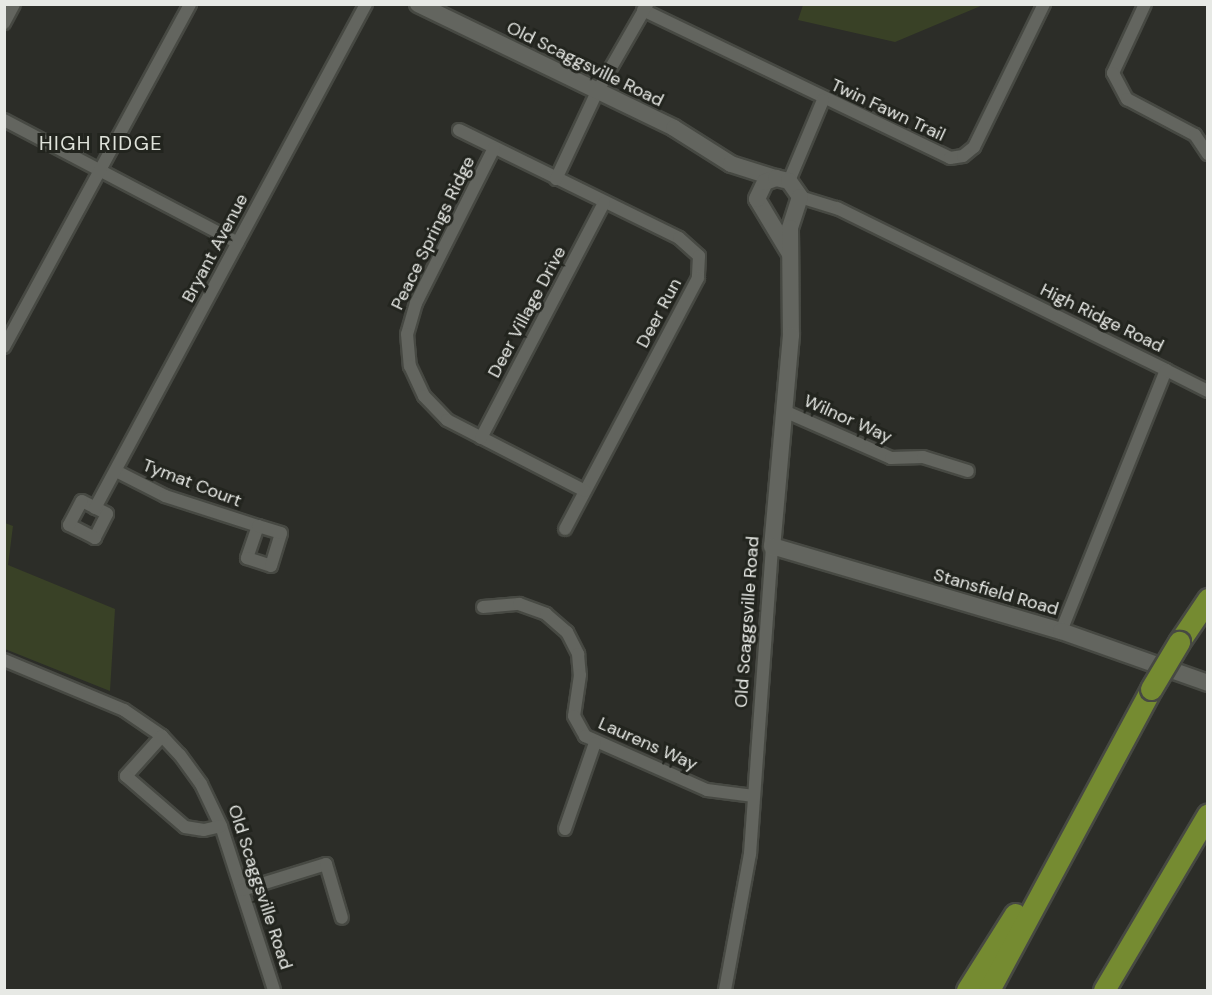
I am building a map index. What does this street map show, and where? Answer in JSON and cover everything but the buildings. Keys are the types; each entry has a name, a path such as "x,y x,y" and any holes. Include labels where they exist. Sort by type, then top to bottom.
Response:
{"highway":[{"path":"989,990 1090,798 1151,689 1208,599"},
{"path":"967,990 1090,798"},
{"path":"1104,990 1208,814"},
{"path":"1110,990 1156,903"}],"street":[{"path":"4,23 14,4"},
{"path":"4,347 190,4"},
{"name":"Bryant Avenue","path":"95,508 366,4"},
{"name":"Old Scaggsville Road","path":"418,4 674,128 731,164 782,179"},
{"name":"Twin Fawn Trail","path":"645,7 824,100 943,156 963,156 974,147 1044,4"},
{"path":"1145,4 1113,73 1127,99 1195,135 1208,154"},
{"path":"556,179 597,92 645,7"},
{"path":"782,179 798,204 781,220 760,207 760,189 782,179 824,100"},
{"path":"4,120 238,243"},
{"name":"Deer Run","path":"459,130 604,204 685,242 699,256 698,278 565,529"},
{"name":"Peace Springs Ridge","path":"494,148 416,303 407,334 411,366 424,396 447,420 585,491"},
{"name":"Old Scaggsville Road","path":"731,164 790,254"},
{"name":"Deer Village Drive","path":"481,438 604,204"},
{"name":"Old Scaggsville Road","path":"725,990 746,886 772,546 792,327 790,228 798,204"},
{"name":"High Ridge Road","path":"798,204 837,208 1166,370 1061,631"},
{"path":"1166,370 1208,391"},
{"name":"Wilnor Way","path":"784,411 891,458 923,458 968,471"},
{"name":"Tymat Court","path":"116,471 165,495 258,526"},
{"name":"Stansfield Road","path":"772,546 1061,631 1208,683"},
{"name":"Laurens Way","path":"483,607 508,603 527,606 546,614 567,632 580,664 574,716 585,736 595,743 707,790 754,796"},
{"name":"Old Scaggsville Road","path":"4,660 105,700 162,736 196,776 221,826 274,990"},
{"path":"162,736 126,776 185,827 204,830 221,826"},
{"path":"565,829 595,743"},
{"path":"242,890 326,864 342,918"}],"green space":[{"path":"803,4 983,5 895,42 798,20"},
{"path":"5,523 13,526 8,565 115,609 110,691 5,649"}],"district":[{"name":"HIGH RIDGE","path":"101,143"}]}
